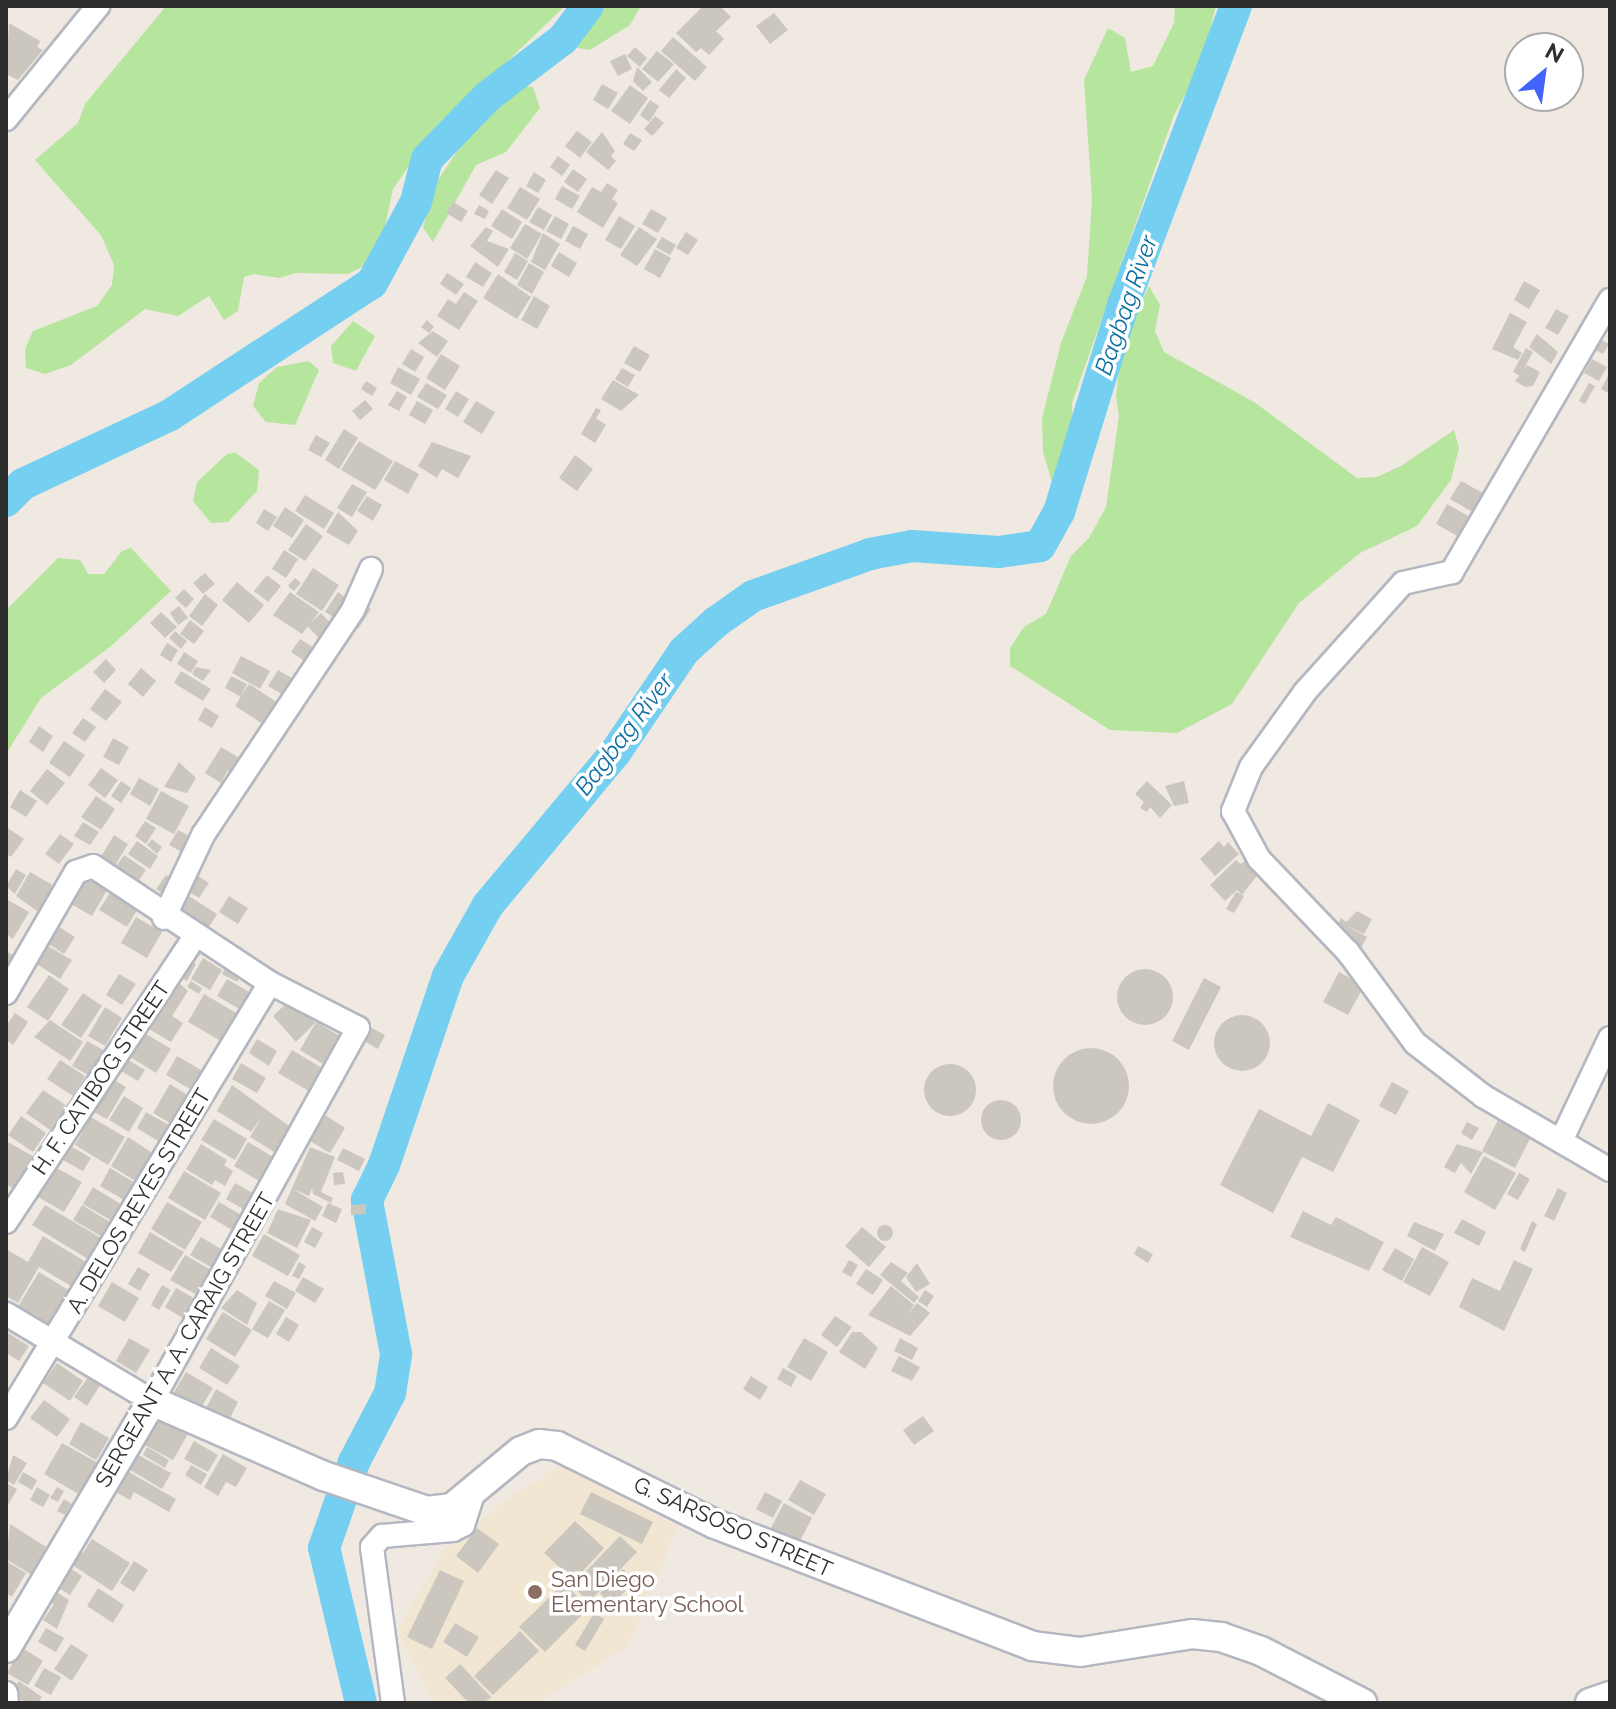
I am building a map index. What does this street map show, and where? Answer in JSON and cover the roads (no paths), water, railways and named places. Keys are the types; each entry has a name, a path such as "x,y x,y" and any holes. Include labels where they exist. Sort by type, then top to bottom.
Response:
{"street":[{"path":"6,119 98,6"},
{"path":"1610,300 1452,572 1403,583 1305,692 1251,767 1233,811 1259,859 1348,952 1415,1043 1483,1096 1610,1170"},
{"path":"164,918 203,835 353,610 371,569"},
{"path":"6,993 76,872 93,866 164,918 270,983"},
{"name":"H. F. CATIBOG STREET","path":"6,1222 14,1191 196,935"},
{"name":"SERGEANT A. A. CARAIG STREET","path":"6,1648 152,1401 358,1028 270,983"},
{"name":"A. DELOS REYES STREET","path":"6,1418 270,983"},
{"path":"1561,1141 1610,1038"},
{"name":"G. SARSOSO STREET","path":"6,1314 52,1345 152,1401 324,1476 427,1511 452,1508 521,1451 539,1444 557,1446 715,1524 1032,1646 1080,1652 1192,1634 1221,1637 1261,1651 1362,1703"},
{"path":"393,1703 372,1547 382,1536 453,1530 463,1525 474,1492"},
{"path":"6,1693 7,1703"},
{"path":"1590,1703 1610,1696"}],"waterway":[{"path":"6,501 23,484 170,415 372,283 416,202 427,159 487,97 563,39 588,6"},
{"name":"Bagbag River","path":"361,1703 324,1548 354,1462 390,1393 396,1354 367,1200 384,1165 448,976 488,905 615,753 684,651 716,622 753,596 870,554 912,546 999,552 1040,546 1059,512 1123,305 1236,6"}],"place":[{"name":"San Diego Elementary School","path":"535,1592"}]}
